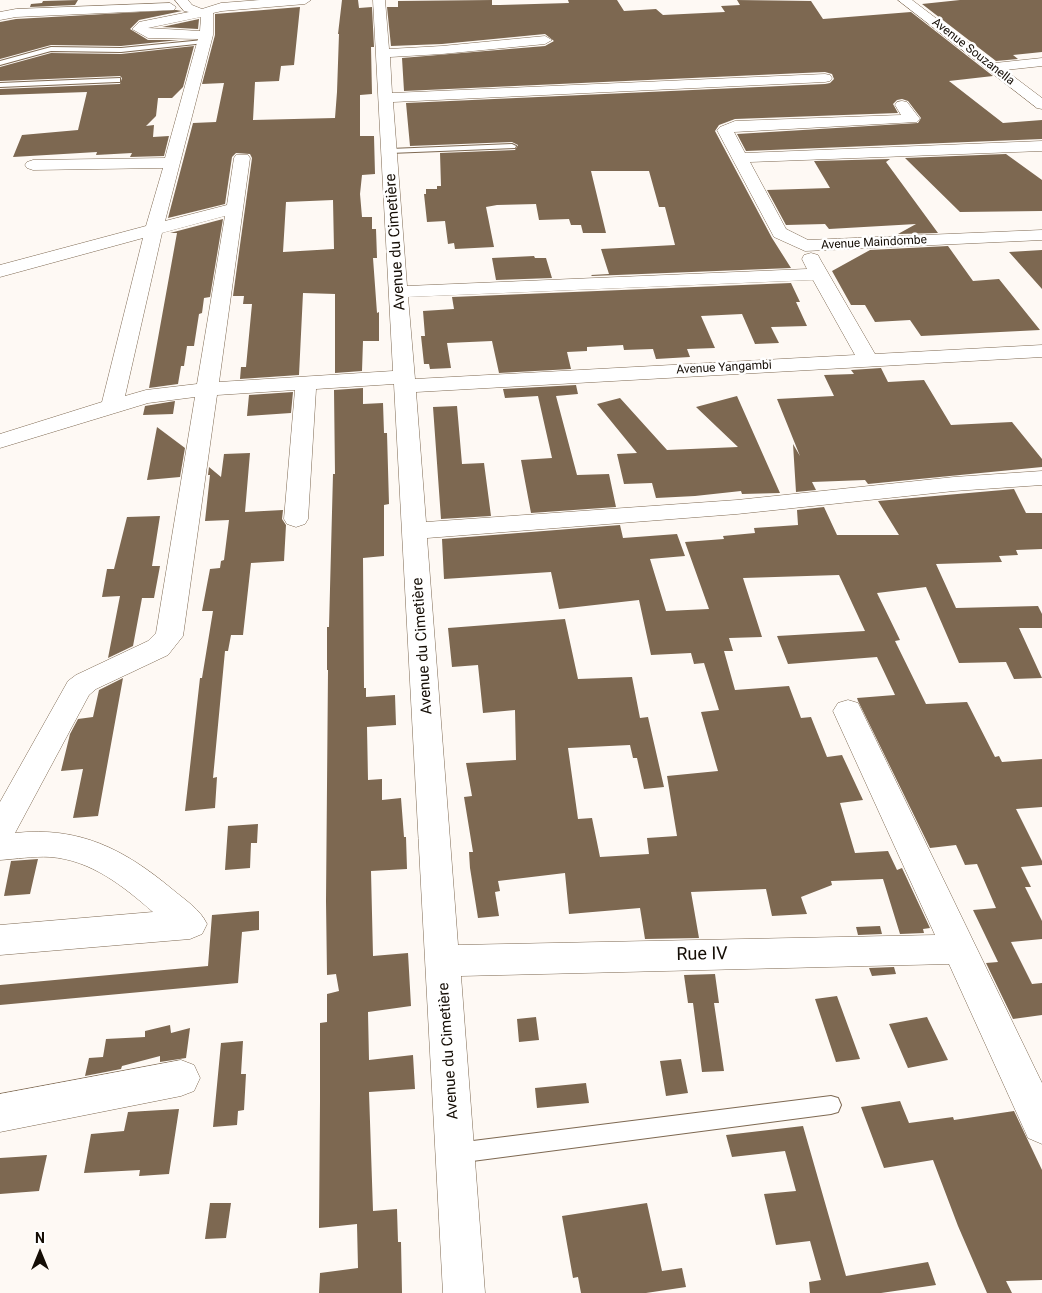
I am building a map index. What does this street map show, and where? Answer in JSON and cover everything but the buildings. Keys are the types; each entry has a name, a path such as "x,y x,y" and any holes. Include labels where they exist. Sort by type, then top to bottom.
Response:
{"street":[{"path":"0,16 16,13 236,5 305,0"},
{"name":"Avenue du Cimetière","path":"379,0 464,1293"},
{"name":"Avenue Souzanella","path":"904,0 1042,105"},
{"path":"112,406 154,231 205,38 209,17 190,6"},
{"path":"190,6 180,19 155,22 144,25 139,29 148,34 205,38"},
{"path":"383,46 519,36"},
{"path":"383,46 440,37 519,36 545,40"},
{"path":"519,36 525,53 533,55"},
{"path":"994,67 1042,62"},
{"path":"386,98 825,78"},
{"path":"1023,90 1042,89"},
{"path":"805,246 780,233 725,130 735,126 912,120 902,105"},
{"path":"740,158 1042,146"},
{"path":"0,831 78,688 86,682 158,648 169,636 242,158"},
{"path":"33,165 172,163"},
{"path":"0,271 235,208"},
{"name":"Avenue Maindombe","path":"868,359 805,246 1042,235"},
{"path":"399,292 820,274"},
{"name":"Avenue Yangambi","path":"0,441 112,406 146,398 208,389 306,383 405,382 1042,351"},
{"path":"296,519 306,383"},
{"path":"415,531 728,507 954,484 1042,478"},
{"path":"848,711 1042,1125"},
{"path":"0,847 50,844 78,848 111,861 190,924 0,940"},
{"name":"Rue IV","path":"443,961 961,949"},
{"path":"0,1113 181,1078"}],"lane":[{"path":"0,63 51,49 121,50 205,38"},
{"path":"0,85 116,80"},
{"path":"390,151 512,146"},
{"path":"456,1153 831,1105"}]}
